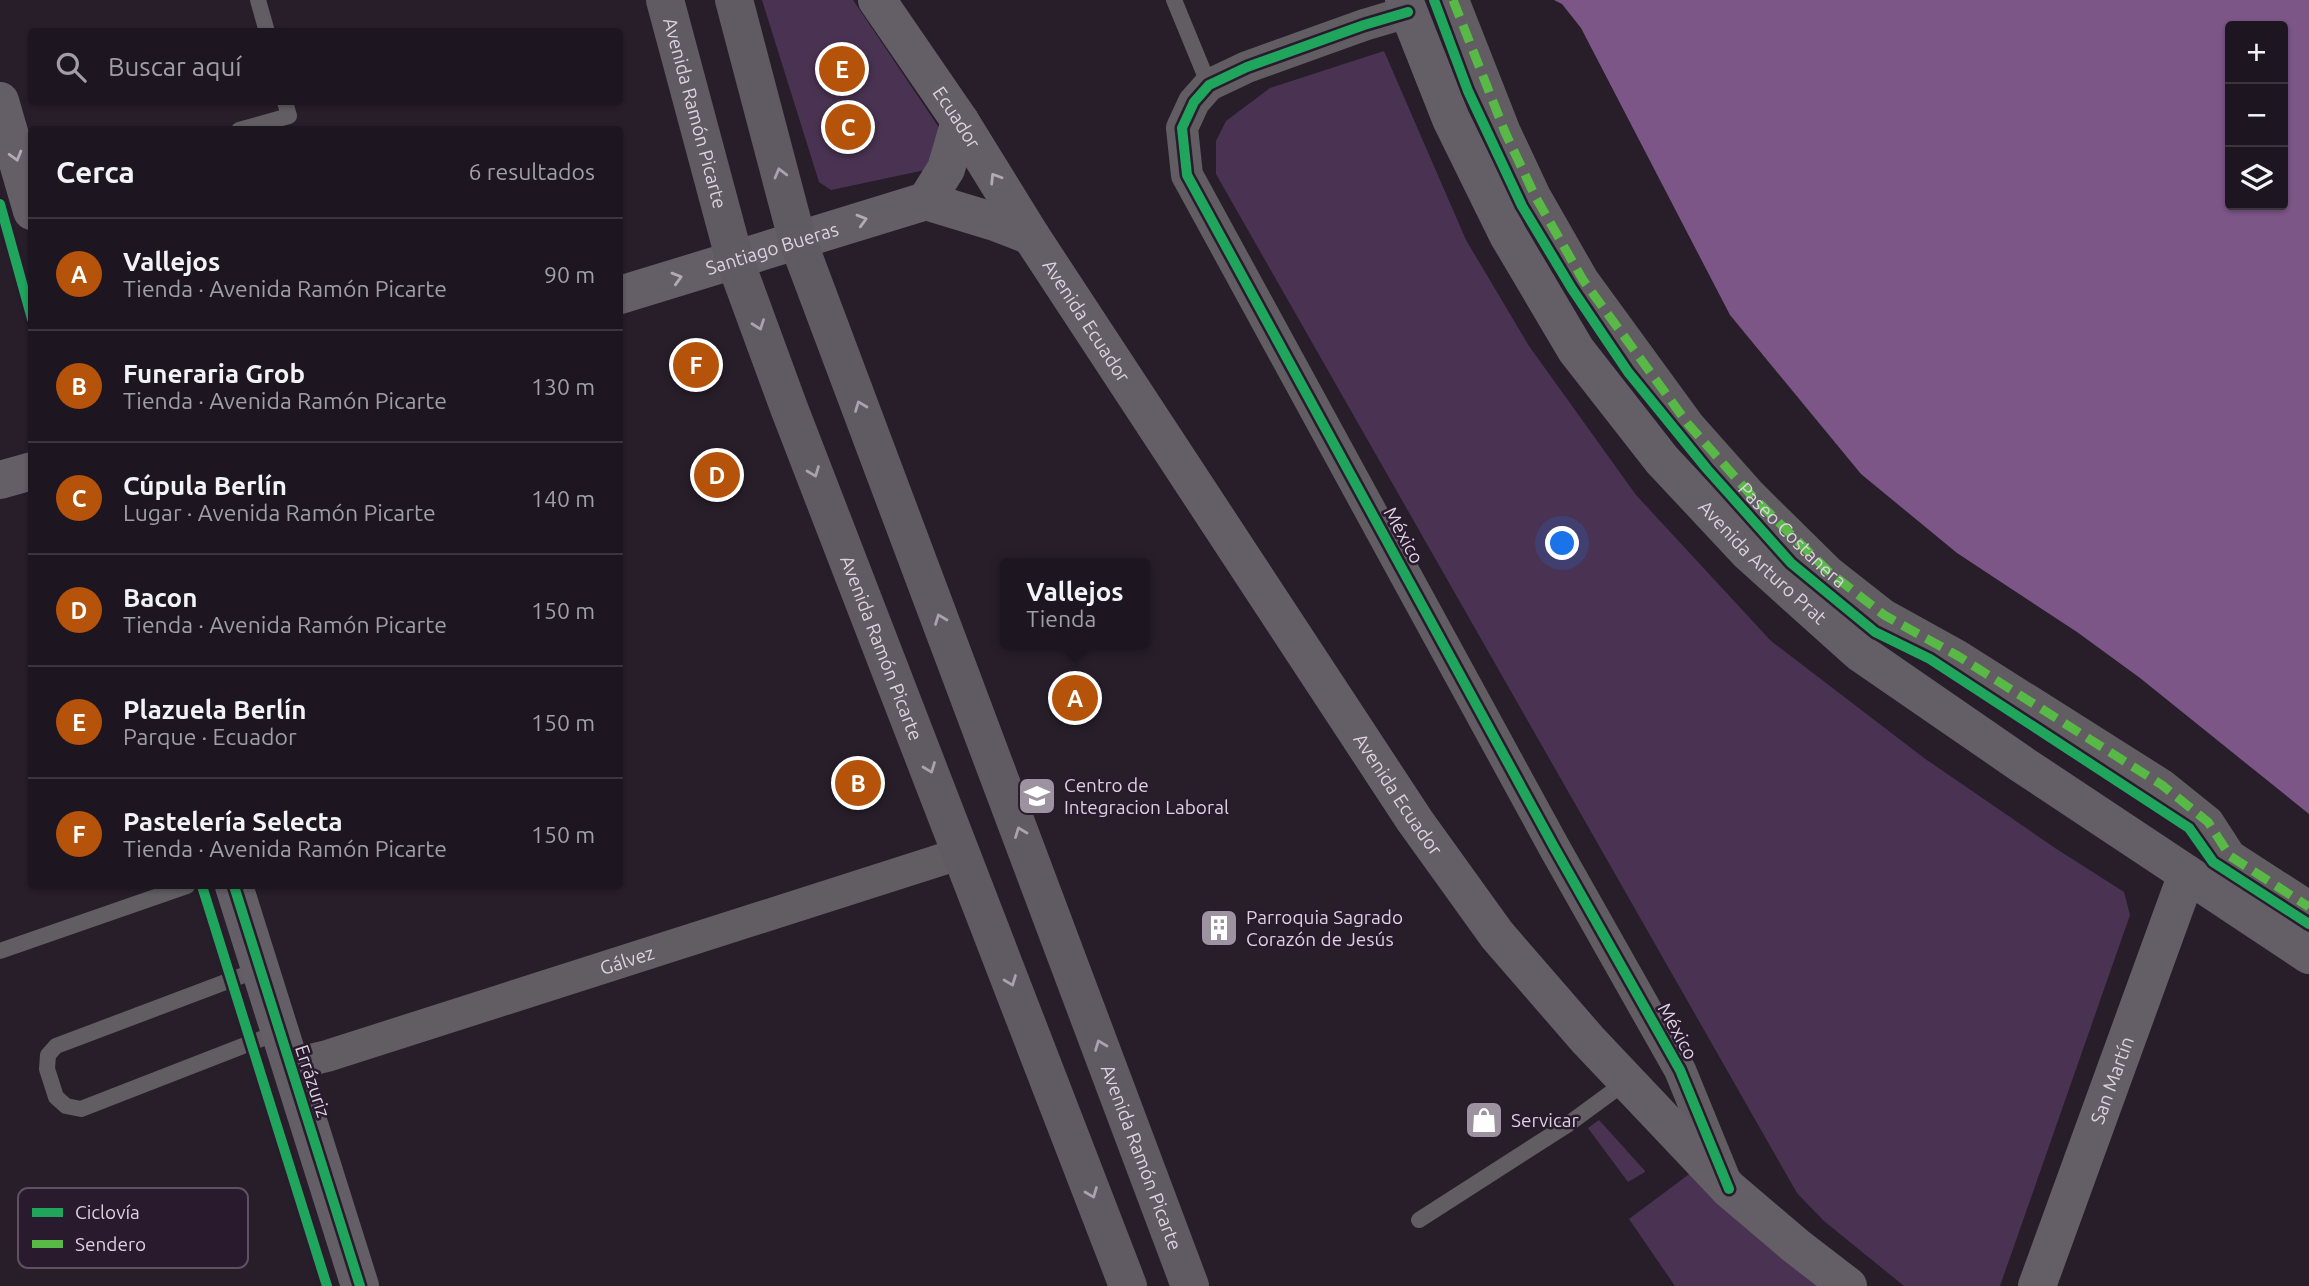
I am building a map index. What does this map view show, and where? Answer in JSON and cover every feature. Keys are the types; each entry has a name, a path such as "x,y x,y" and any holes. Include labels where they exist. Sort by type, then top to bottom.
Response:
{"highway":[{"name":"Avenida Ramón Picarte","path":"665,0 735,261 789,408 1128,1286"},
{"name":"Avenida Ramón Picarte","path":"734,0 797,239 1190,1286"}],"main road":[{"name":"Ecuador","path":"877,0 960,121 1031,236"},
{"name":"Avenida Arturo Prat","path":"1406,6 1451,119 1508,235 1576,350 1662,460 1749,553 1859,652 2020,764 2309,955"},
{"path":"0,102 28,197"},
{"path":"960,121 946,169 926,201 1031,236"},
{"name":"Santiago Bueras","path":"623,294 926,201"},
{"name":"Avenida Ecuador","path":"1031,236 1415,821 1497,934 1627,1081 1729,1189 1848,1286"},
{"path":"0,480 28,472"},
{"name":"San Martín","path":"2037,1286 2187,874"},
{"name":"Errázuriz","path":"235,889 360,1286"}],"street":[{"name":"Paseo Costanera","path":"1453,0 1505,132 1535,196 1583,280 1688,424 1751,495 1829,571 1884,615 1958,656 2162,785 2208,822 2230,856 2309,907"},
{"name":"México","path":"1406,6 1247,67 1209,85 1194,102 1182,128 1187,175 1554,847 1680,1070 1729,1189"},
{"name":"Gálvez","path":"284,1049 327,1056 962,853"}],"lane":[{"path":"258,0 266,28"},
{"path":"1174,0 1209,85"},
{"path":"253,126 289,116 286,105"},
{"path":"0,951 178,889"},
{"path":"260,969 57,1046 48,1055 47,1069 56,1097 66,1106 80,1109 284,1049"},
{"path":"1419,1220 1567,1125 1627,1081"}],"shaded area":[{"path":"762,0 853,0 946,138 930,169 831,190 819,182"},
{"path":"1554,0 2309,0 2309,814 2140,678 2077,632 1957,553 1861,474 1730,315 1581,28 1562,4"},
{"path":"1384,51 1466,240 1529,346 1636,495 1771,641 1924,758 2124,892 2130,915 2000,1286 1904,1286 1824,1221 1797,1193 1216,174 1216,141 1226,121 1270,88"},
{"path":"1599,1120 1645,1172 1628,1182 1588,1128"},
{"path":"1692,1172 1822,1286 1675,1286 1629,1219"}],"marked path":[{"path":"1453,0 1505,132 1535,196 1583,280 1688,424 1751,495 1828,571 1884,615 1958,656 2162,785 2208,822 2230,856 2309,907"}],"cycle path":[{"path":"1434,0 1468,91 1522,206 1572,289 1628,372 1707,469 1791,563 1875,632 1930,659 2189,828 2213,862 2309,924"},
{"path":"1408,12 1247,67 1209,85 1194,102 1182,128 1187,175 1554,847 1680,1070 1729,1189"},
{"path":"0,204 28,305"},
{"path":"203,889 327,1286"},
{"path":"235,889 360,1286"}],"place":[{"name":"Plazuela Berlín","path":"842,69"},
{"name":"Cúpula Berlín","path":"848,127"},
{"name":"Pastelería Selecta","path":"696,365"},
{"name":"Bacon","path":"717,475"},
{"name":"Vallejos","path":"1075,698"},
{"name":"Funeraria Grob","path":"858,783"},
{"name":"Centro de Integracion Laboral","path":"1037,796"},
{"name":"Parroquia Sagrado Corazón de Jesús","path":"1219,928"},
{"name":"Servicar","path":"1484,1120"}]}
